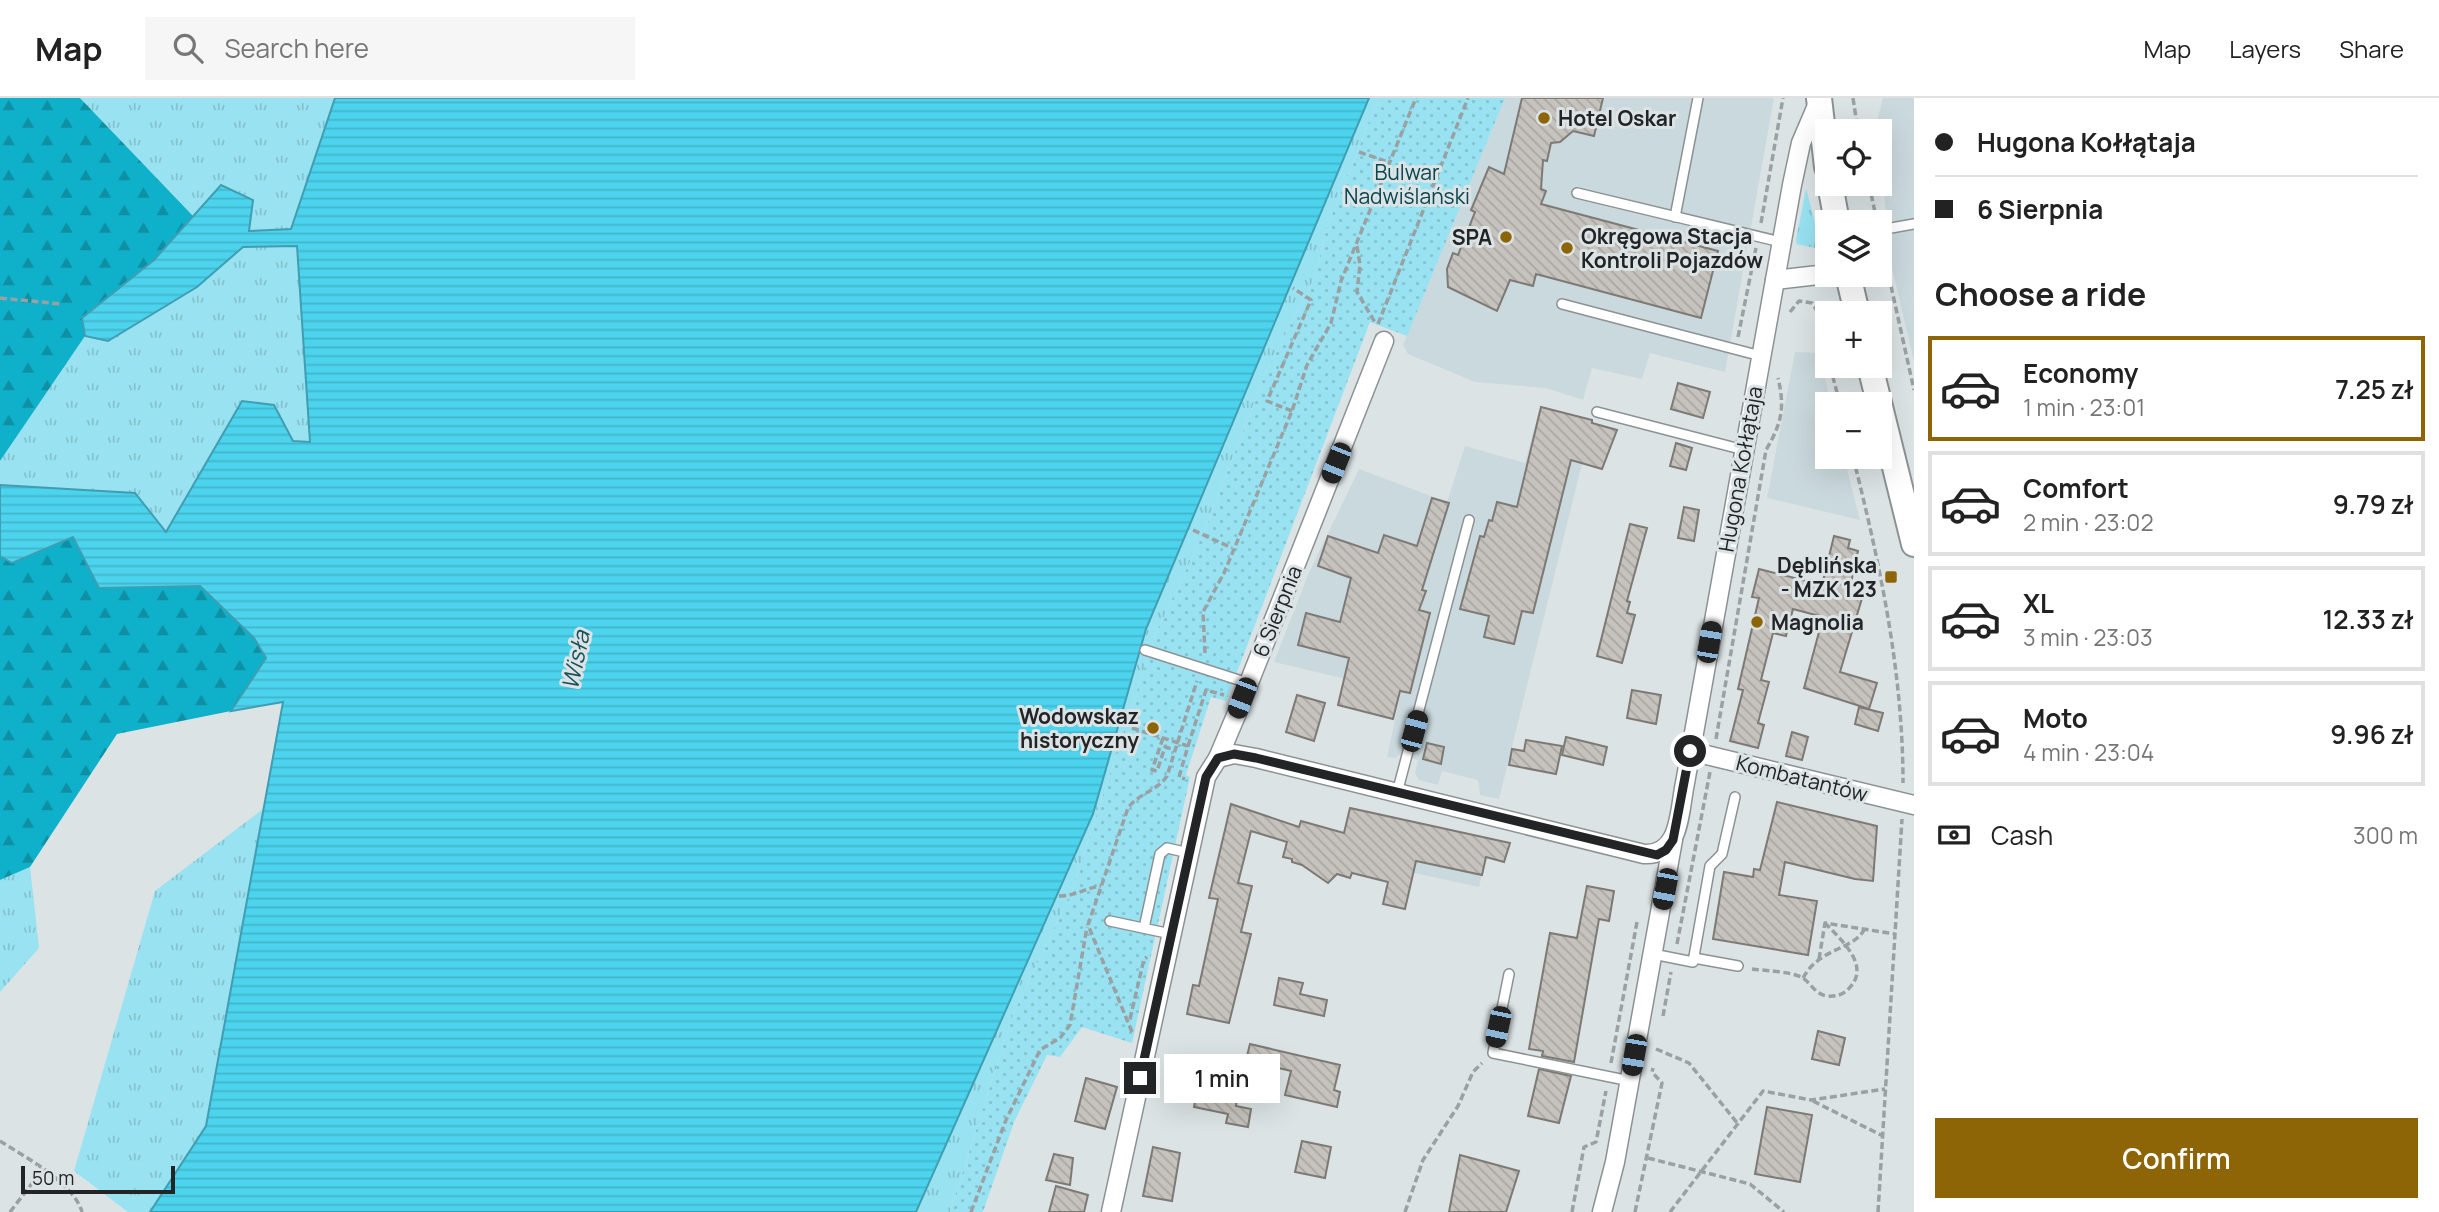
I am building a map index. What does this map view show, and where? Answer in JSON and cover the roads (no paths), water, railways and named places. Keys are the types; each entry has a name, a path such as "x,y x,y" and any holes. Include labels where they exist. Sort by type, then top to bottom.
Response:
{"main road":[{"path":"1819,99 1821,119"},
{"path":"1873,378 1914,544"}],"street":[{"name":"Hugona Kołłątaja","path":"1602,1212 1615,1162 1630,1081 1669,845 1690,751 1774,280 1801,143 1819,99"},
{"path":"1774,280 1815,277"},
{"name":"6 Sierpnia","path":"1111,1212 1206,777 1218,758 1384,341"},
{"name":"Kombatantów","path":"1690,751 1907,804"},
{"path":"1218,758 1234,754 1256,758 1644,854 1657,855 1669,845"}],"lane":[{"path":"1675,217 1698,98"},
{"path":"1577,193 1782,242"},
{"path":"1892,228 1914,224"},
{"path":"1562,304 1761,356"},
{"path":"1597,412 1744,450"},
{"path":"1397,793 1469,520"},
{"path":"1145,650 1248,683"},
{"path":"1653,954 1693,962 1710,866 1722,853 1735,797"},
{"path":"1144,929 1160,854 1167,848 1189,853"},
{"path":"1110,922 1171,934"},
{"path":"1694,958 1738,966"},
{"path":"1509,974 1493,1053 1630,1081"}],"water":[{"name":"Wisła","path":"335,98 1369,98 1146,629 1093,814 916,1212 150,1212 206,1126 283,702 231,711 266,658 254,638 200,586 99,588 73,537 12,563 0,556 0,485 135,493 166,532 242,401 274,405 293,441 310,442 297,246 243,247 197,287 108,341 85,336 82,318 154,260 221,185 253,200 249,231 291,229"}],"place":[{"name":"Hotel Oskar","path":"1544,118"},
{"name":"SPA","path":"1506,237"},
{"name":"Okręgowa Stacja Kontroli Pojazdów","path":"1567,248"},
{"name":"Dęblińska - MZK 123","path":"1891,577"},
{"name":"Magnolia","path":"1757,622"},
{"name":"Wodowskaz historyczny","path":"1153,728"}],"park label":[{"name":"Bulwar Nadwiślański","path":"1407,184"}]}
